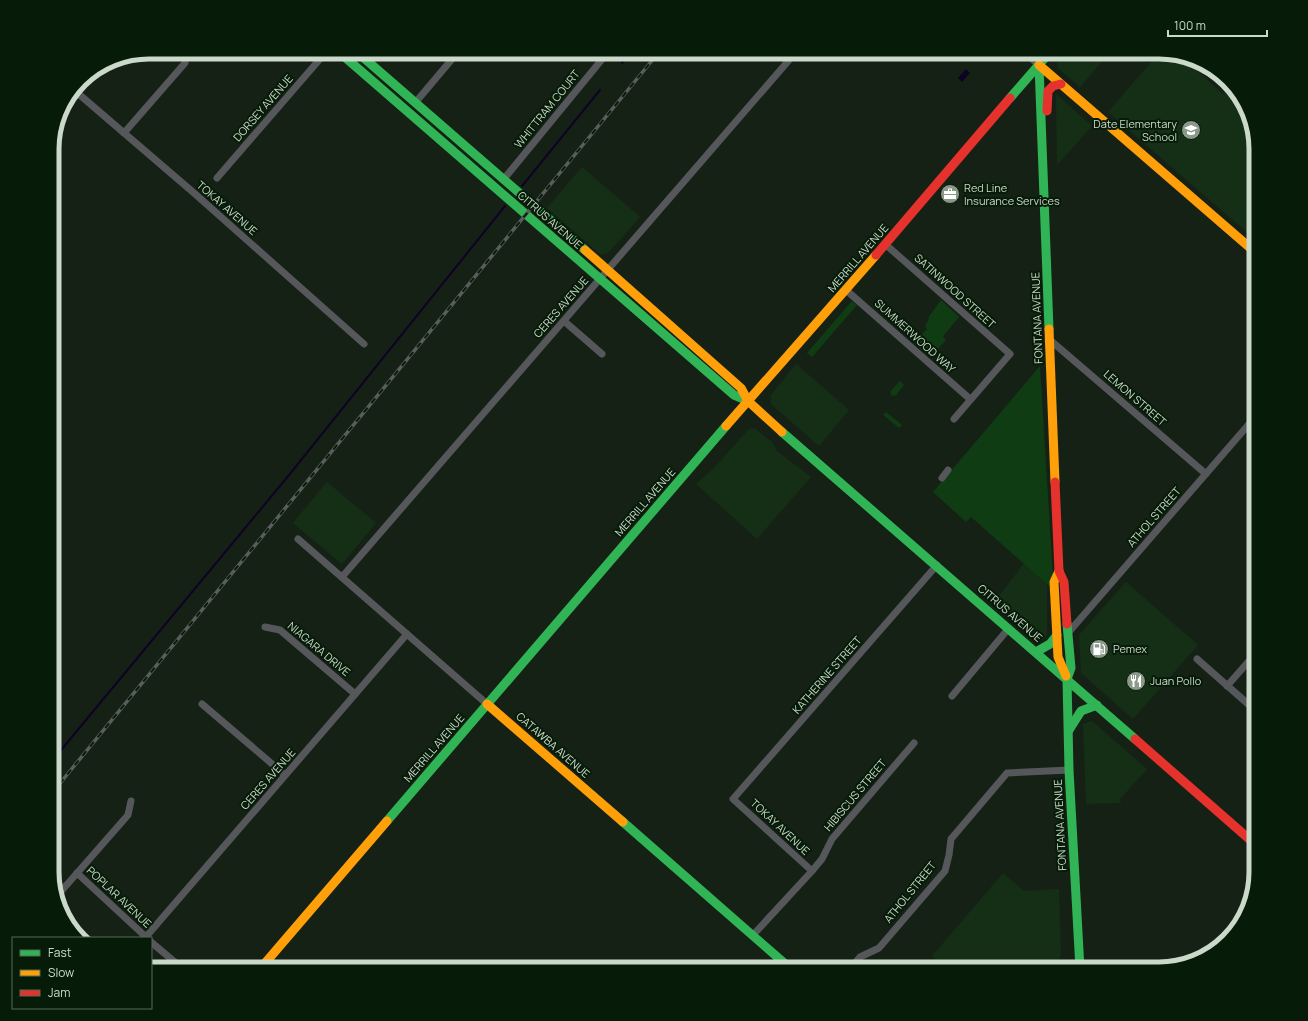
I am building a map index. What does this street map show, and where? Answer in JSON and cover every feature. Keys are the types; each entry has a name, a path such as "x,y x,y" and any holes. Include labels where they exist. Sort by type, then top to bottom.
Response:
{"main road":[{"name":"CITRUS AVENUE","path":"348,59 600,280 734,395 748,401"},
{"name":"CITRUS AVENUE","path":"365,59 713,362 741,388 748,401 797,446 937,565 1249,839"},
{"name":"MERRILL AVENUE","path":"266,962 1044,59"},
{"path":"1039,65 1249,247"},
{"name":"FONTANA AVENUE","path":"1039,65 1059,571 1064,582 1071,668 1067,679"},
{"path":"1041,125 1046,117 1048,91 1053,86 1061,84"},
{"name":"FONTANA AVENUE","path":"1059,571 1054,582 1058,657 1067,679 1069,770 1080,962"},
{"path":"1036,652 1050,644 1057,636"},
{"name":"CATAWBA AVENUE","path":"487,704 783,962"},
{"path":"1069,730 1081,711 1097,705"}],"street":[{"name":"DORSEY AVENUE","path":"217,178 320,59"},
{"path":"415,103 452,59"},
{"name":"WHITTRAM COURT","path":"503,180 602,59"},
{"name":"CERES AVENUE","path":"342,577 790,59"},
{"path":"1032,59 1039,65"},
{"path":"124,133 185,63"},
{"name":"TOKAY AVENUE","path":"78,94 265,255 364,344"},
{"name":"SATINWOOD STREET","path":"885,244 1010,354 970,399"},
{"name":"SUMMERWOOD WAY","path":"846,290 970,399"},
{"path":"564,321 602,354"},
{"name":"LEMON STREET","path":"1050,340 1206,474"},
{"path":"954,419 970,399"},
{"name":"ATHOL STREET","path":"1068,633 1249,425"},
{"path":"942,478 948,470"},
{"name":"CATAWBA AVENUE","path":"298,539 487,704"},
{"name":"KATHERINE STREET","path":"733,799 937,565"},
{"name":"NIAGARA DRIVE","path":"266,627 280,630 355,694"},
{"path":"952,696 1009,628"},
{"name":"CERES AVENUE","path":"149,937 285,775 407,634"},
{"path":"1197,659 1249,705"},
{"path":"1227,686 1249,661"},
{"path":"202,704 285,775"},
{"name":"HIBISCUS STREET","path":"753,936 812,871 822,859 832,839 914,743"},
{"name":"ATHOL STREET","path":"856,962 860,957 879,948 945,871 951,839 1007,773 1069,770"},
{"name":"TOKAY AVENUE","path":"733,799 812,871"},
{"path":"61,891 128,814 131,801"},
{"name":"POPLAR AVENUE","path":"77,873 145,937"},
{"name":"POPLAR AVENUE","path":"152,943 175,962"}],"shaded area":[{"path":"1060,59 1104,59 1080,87 1058,68 1057,63"},
{"name":"Date Elementary School","path":"1154,59 1165,59 1190,65 1223,94 1227,90 1240,109 1246,126 1248,138 1249,234 1108,112"},
{"path":"966,69 970,73 962,82 958,78"},
{"path":"1056,95 1092,126 1057,165"},
{"path":"582,167 640,217 609,252 605,254 600,254 547,208"},
{"path":"941,300 959,317 943,336 946,340 931,358 914,343 927,329 925,326 929,319 928,318"},
{"path":"852,301 857,305 812,357 807,353"},
{"path":"796,364 849,410 819,446 771,404 771,395"},
{"path":"1040,366 1053,577 1049,586 971,517 966,522 933,492"},
{"path":"900,381 904,385 896,395 892,396 890,392"},
{"path":"886,412 902,425 899,428 883,415"},
{"path":"751,428 756,429 772,442 777,451 811,477 757,539 696,484 714,468"},
{"path":"327,482 376,523 342,564 293,523"},
{"path":"1024,563 1047,584 1047,636 1043,640 996,600"},
{"path":"1126,582 1198,645 1133,719 1081,673 1079,635"},
{"path":"1092,721 1147,769 1120,799 1121,803 1086,804 1083,724"},
{"path":"1003,873 1024,891 1059,889 1061,956 1056,962 939,962 932,956"}],"waterway":[{"path":"622,63 625,59"},
{"path":"522,186 600,90"},
{"path":"59,753 289,475 505,206"}],"railway":[{"path":"59,784 653,59"}],"traffic: fast":[{"path":"347,59 734,395 748,401"},
{"path":"365,59 585,250"},
{"path":"1010,98 1044,59"},
{"path":"1039,65 1049,329"},
{"path":"387,821 726,426"},
{"path":"782,432 1135,739"},
{"path":"1067,624 1071,668 1067,679 1069,770 1080,962"},
{"path":"1036,652 1050,644 1057,635"},
{"path":"1069,730 1081,711 1097,705"},
{"path":"623,822 783,962"}],"traffic: slow":[{"path":"1039,65 1249,247"},
{"path":"585,250 741,388 748,401 782,432"},
{"path":"726,426 876,255"},
{"path":"1049,329 1055,482"},
{"path":"1059,571 1054,582 1058,657 1066,676"},
{"path":"487,704 623,822"},
{"path":"266,962 387,821"}],"traffic: jam":[{"path":"1047,111 1048,91 1053,86 1061,84"},
{"path":"876,255 1010,98"},
{"path":"1055,482 1059,571 1064,582 1067,624"},
{"path":"1135,739 1249,839"}],"place":[{"name":"Date Elementary School","path":"1191,130"},
{"name":"Red Line Insurance Services","path":"950,194"},
{"name":"Pemex","path":"1099,649"},
{"name":"Juan Pollo","path":"1136,681"}]}
